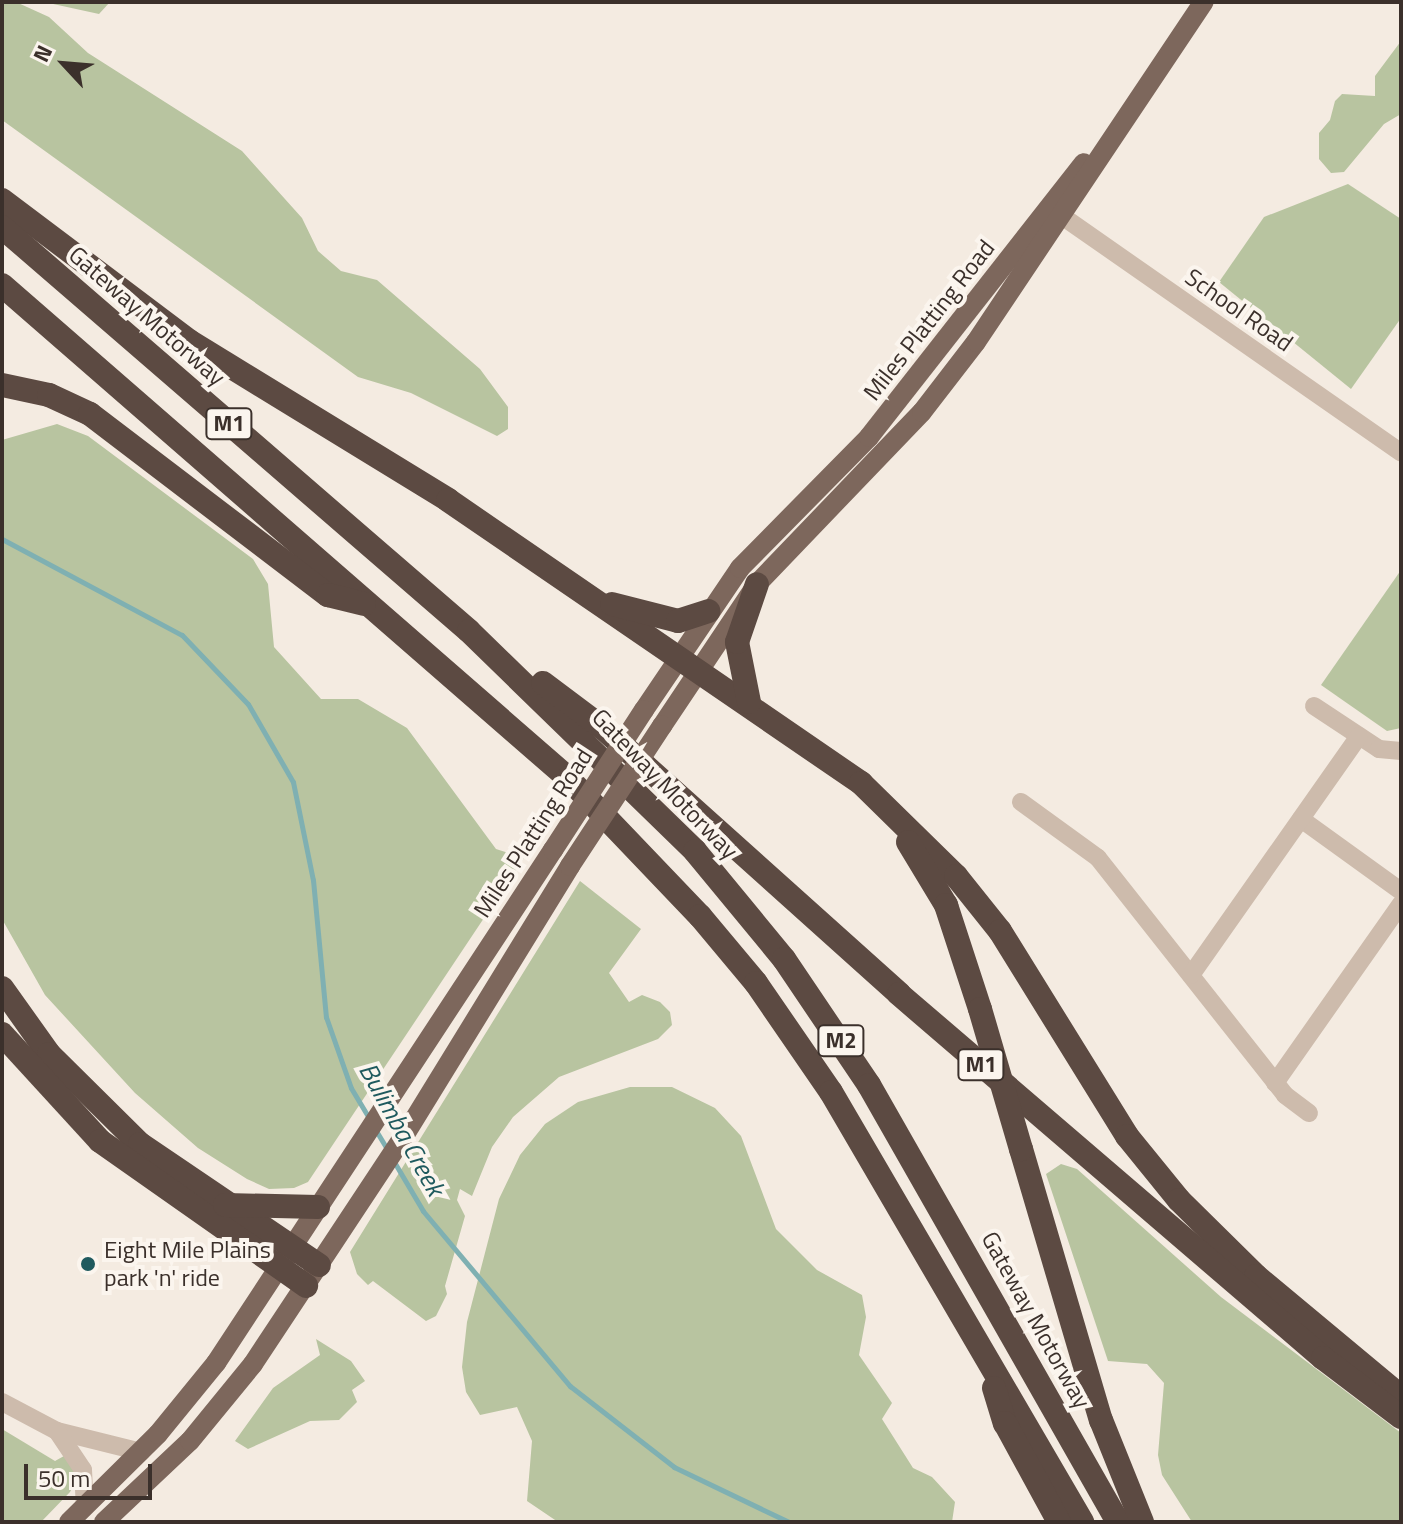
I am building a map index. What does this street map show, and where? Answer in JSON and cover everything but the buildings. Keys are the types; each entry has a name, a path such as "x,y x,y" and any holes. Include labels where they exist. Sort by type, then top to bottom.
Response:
{"highway":[{"path":"2,200 200,349 448,500 749,702 890,808 956,876 1000,931 1127,1136 1179,1200 1268,1286 1401,1397"},
{"name":"Gateway Motorway","path":"2,227 469,631 645,798 784,959 915,1160 1118,1522"},
{"name":"M1","path":"2,285 595,804 756,983 831,1092 986,1361 1005,1423 1059,1522"},
{"path":"2,385 49,395 90,414 328,595 372,607"},
{"path":"749,702 737,642 757,584"},
{"path":"595,599 678,621 708,611"},
{"name":"M1","path":"469,631 603,728 1025,1103 1323,1358 1401,1417"},
{"path":"890,808 946,905 980,1009 1101,1420 1142,1522"},
{"path":"2,988 31,1032 112,1119 161,1161 225,1205 285,1258"},
{"path":"2,1034 100,1141 312,1276"},
{"path":"225,1205 318,1207"},
{"path":"986,1361 1082,1522"}],"main road":[{"name":"Miles Platting Road","path":"69,1522 141,1452 216,1363 644,710 757,584 922,412 1056,212 1204,2"},
{"name":"Miles Platting Road","path":"104,1522 216,1411 312,1276 404,1136 570,866 662,726 708,611 766,537 907,392 1056,212"}],"street":[{"name":"School Road","path":"1056,212 1401,453"},
{"path":"1314,706 1379,749 1401,751"},
{"path":"1191,975 1359,736"},
{"path":"1021,802 1098,858 1275,1083 1309,1113"},
{"path":"1301,819 1401,891"},
{"path":"1275,1083 1401,904"},
{"path":"2,1402 57,1431 141,1452"},
{"path":"57,1431 83,1470 85,1507"}],"green space":[{"path":"2,2 16,2 49,17 88,53 242,151 302,218 318,251 341,271 377,280 480,369 508,407 508,429 497,436 411,393 358,377 2,120"},
{"path":"44,2 110,2 99,14"},
{"path":"1401,41 1401,114 1384,124 1344,172 1331,173 1319,159 1319,133 1330,120 1335,101 1342,94 1375,96 1375,76"},
{"path":"1348,184 1401,219 1401,318 1351,389 1219,282 1264,217"},
{"path":"57,424 88,436 253,559 268,584 274,647 321,699 358,699 407,728 496,849 524,858 308,1182 294,1188 269,1189 247,1179 198,1148 135,1093 45,995 2,919 2,440"},
{"path":"1401,570 1401,728 1387,731 1321,685"},
{"path":"580,881 641,929 609,973 629,1002 642,995 660,1002 670,1012 672,1025 658,1039 559,1077 513,1117 492,1147 472,1196 460,1189 457,1200 465,1216 445,1286 447,1294 436,1316 426,1321 373,1281 368,1285 357,1274 350,1252"},
{"path":"630,1087 672,1087 715,1108 741,1136 776,1229 817,1270 862,1295 866,1317 859,1355 892,1403 882,1419 913,1468 932,1477 955,1502 952,1522 558,1522 527,1501 532,1441 517,1407 480,1415 466,1392 462,1367 467,1322 499,1199 520,1155 545,1124 578,1102"},
{"path":"1061,1164 1077,1169 1221,1297 1401,1433 1401,1522 1192,1522 1162,1475 1158,1455 1164,1383 1147,1364 1108,1361 1046,1174"},
{"path":"316,1339 351,1361 365,1381 352,1390 357,1402 339,1420 310,1421 248,1449 235,1441 273,1388 320,1355"},
{"path":"2,1429 55,1461 64,1456 73,1469 77,1479 70,1492 41,1522 2,1522"}],"waterway":[{"name":"Bulimba Creek","path":"2,539 182,635 248,704 293,782 313,880 326,1017 351,1088 370,1120"},
{"name":"Bulimba Creek","path":"375,1129 388,1151"},
{"name":"Bulimba Creek","path":"393,1160 423,1211 570,1386 674,1467 789,1522"}],"place":[{"name":"Eight Mile Plains park 'n' ride","path":"88,1264"}]}
